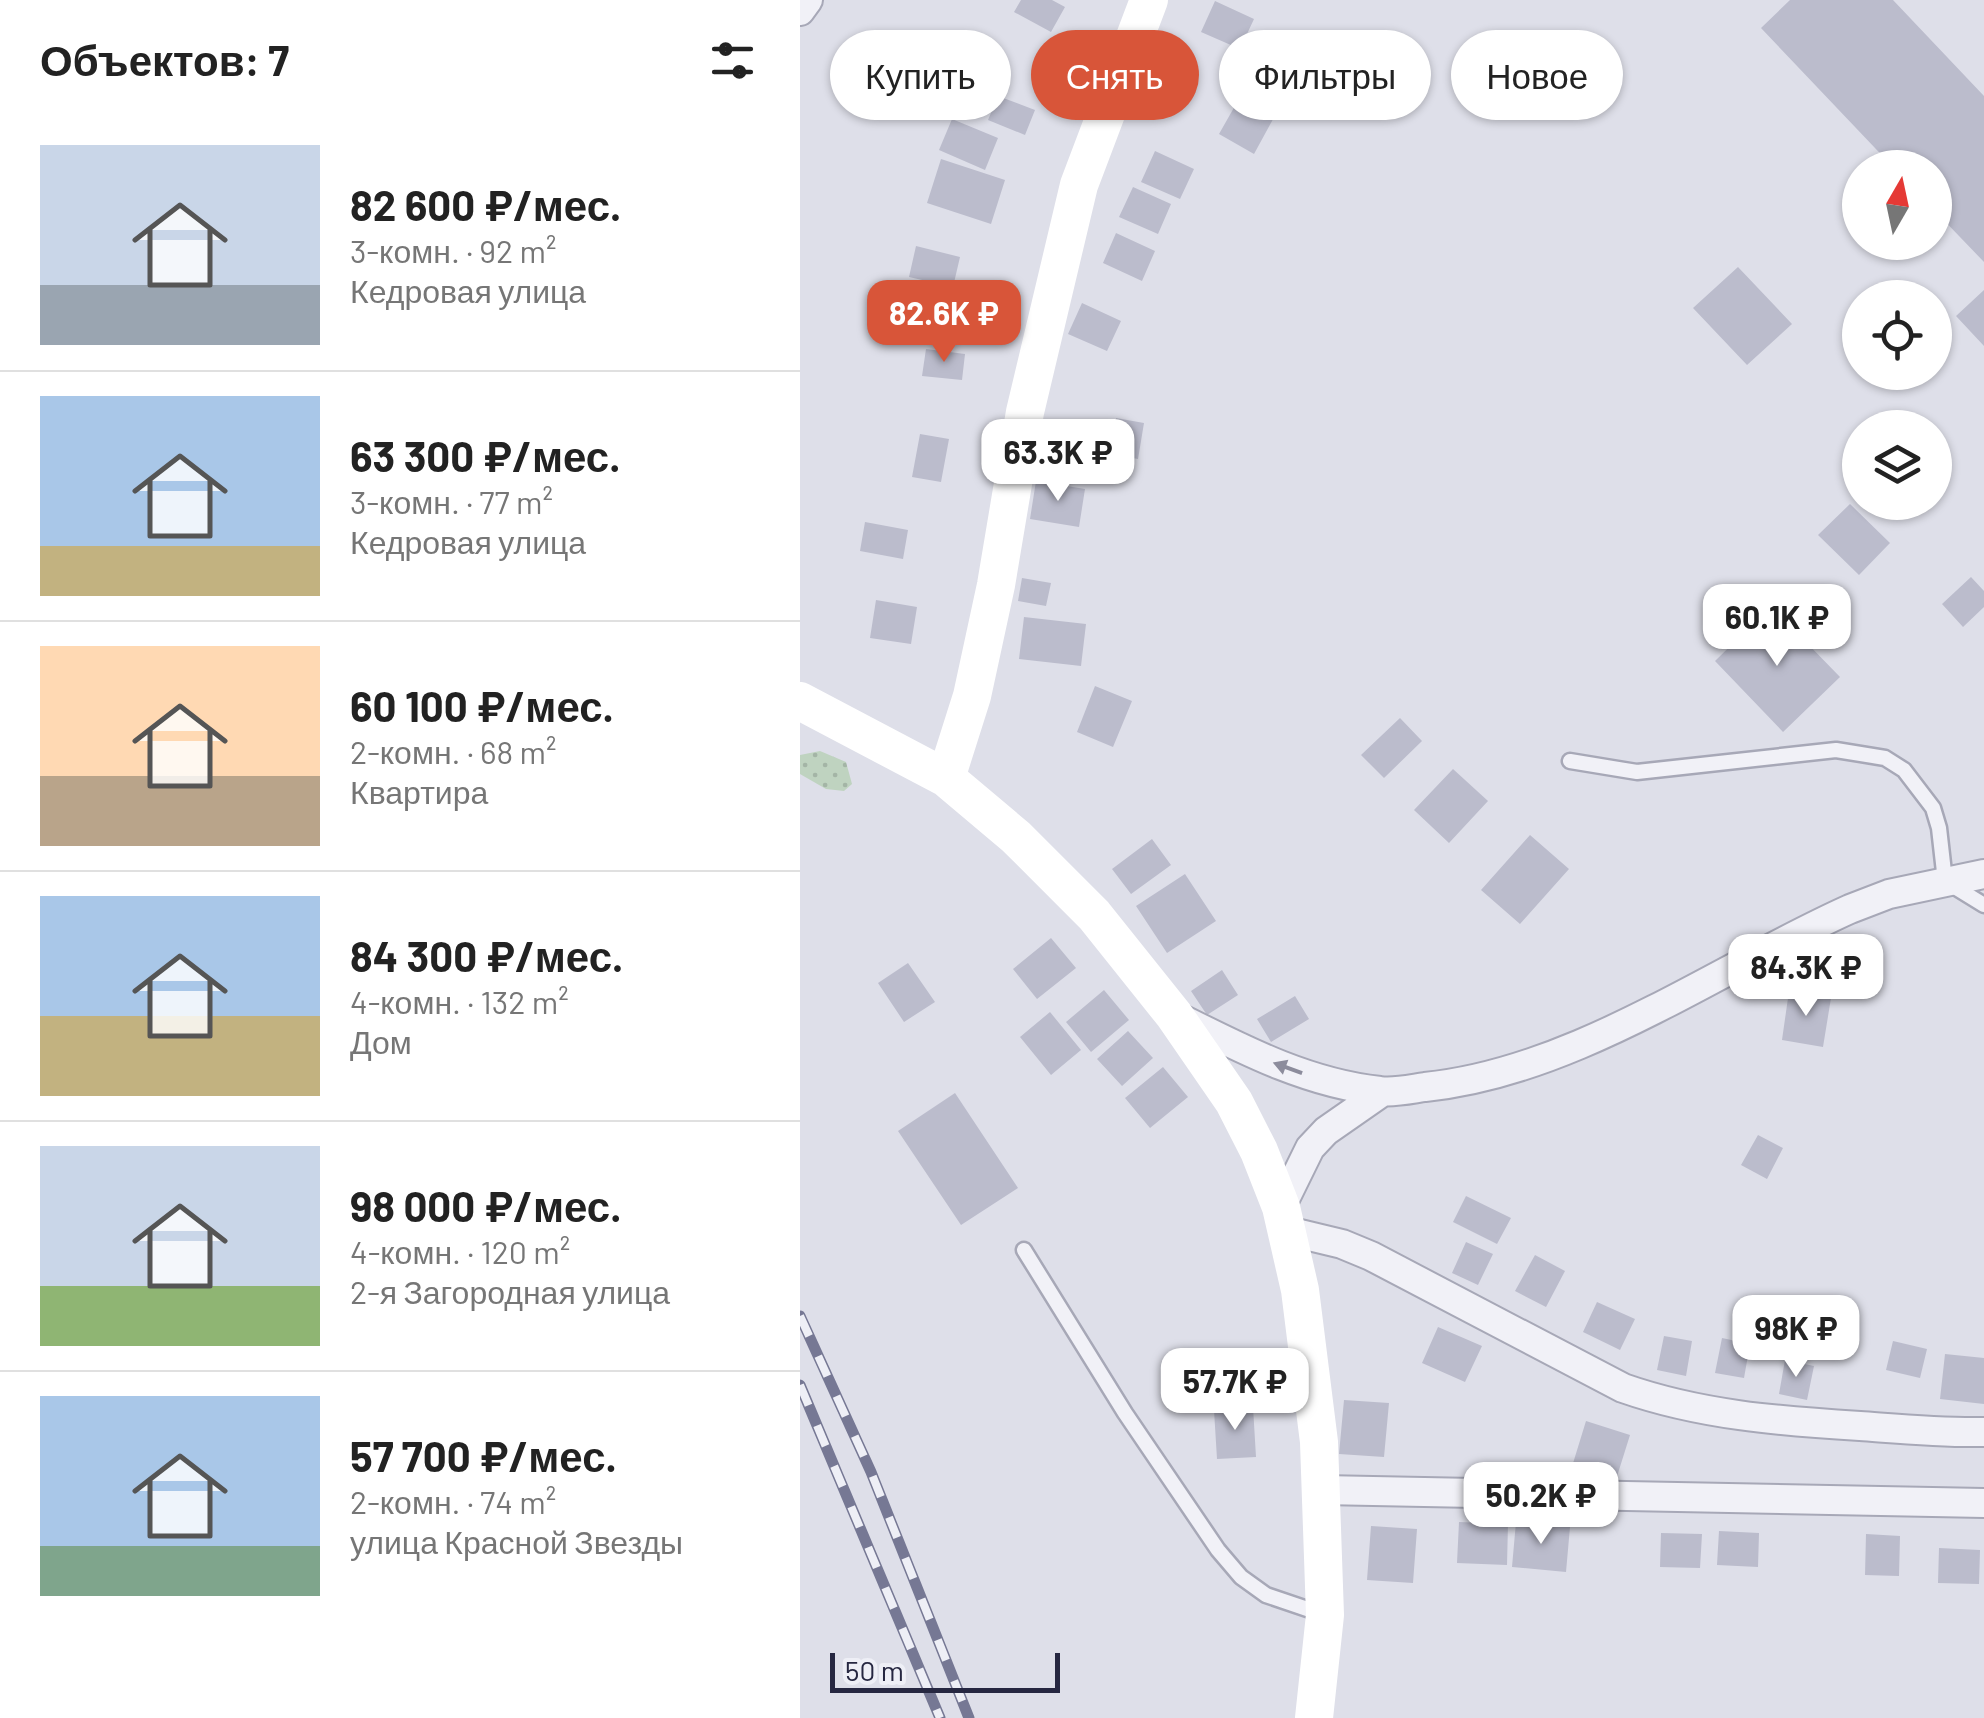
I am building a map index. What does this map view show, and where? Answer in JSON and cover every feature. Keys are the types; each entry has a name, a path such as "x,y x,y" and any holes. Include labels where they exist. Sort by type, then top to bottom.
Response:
{"street":[{"path":"800,11 808,0"},
{"path":"946,778 976,678 1028,398 1070,218 1110,98 1149,0"},
{"path":"800,701 946,778 1016,837 1094,915 1174,1015 1234,1102 1259,1151 1284,1219 1310,1354 1322,1490 1325,1615 1314,1718"},
{"path":"1174,1015 1283,1068 1382,1092 1452,1084 1562,1054 1802,930 1889,894 1984,874"},
{"path":"1284,1219 1310,1148 1326,1131 1382,1092"},
{"path":"1284,1219 1370,1256 1623,1388 1661,1402 1818,1424 1984,1432"},
{"path":"1322,1490 1984,1504"}],"lane":[{"path":"1570,761 1637,772 1836,750 1885,758 1904,770 1933,808 1945,881 1984,906"},
{"path":"1024,1250 1125,1413 1218,1550 1241,1576 1266,1594 1325,1615"}],"green space":[{"path":"820,751 846,762 852,784 844,791 826,789 800,774 800,755"}],"building":[{"path":"1021,0 1052,0 1065,7 1052,30 1014,12"},
{"path":"1790,0 1893,0 1984,96 1984,262 1952,229 1952,150 1877,150 1761,28"},
{"path":"1215,1 1254,19 1249,30 1219,30 1219,40 1201,32"},
{"path":"1011,101 1031,108 1025,135 988,120 1011,120"},
{"path":"952,120 998,138 985,170 939,150"},
{"path":"1227,120 1273,120 1254,154 1219,134"},
{"path":"1155,151 1194,169 1180,199 1141,182"},
{"path":"941,159 1005,180 991,224 927,203"},
{"path":"1133,187 1171,204 1158,234 1119,217"},
{"path":"1116,233 1155,251 1142,281 1103,263"},
{"path":"916,246 960,257 953,287 909,277"},
{"path":"1738,267 1792,324 1747,365 1693,308"},
{"path":"1984,290 1984,346 1956,316"},
{"path":"1082,303 1121,321 1107,351 1068,334"},
{"path":"935,308 974,313 971,339 931,335"},
{"path":"926,349 965,354 962,380 922,376"},
{"path":"1116,418 1144,423 1138,459 1110,454"},
{"path":"920,434 949,439 941,482 912,477"},
{"path":"1036,481 1085,489 1079,527 1030,519"},
{"path":"1842,512 1842,520 1866,520 1890,543 1859,575 1818,535"},
{"path":"865,522 908,530 903,559 860,551"},
{"path":"1971,577 1984,591 1984,607 1963,627 1942,604"},
{"path":"1022,578 1051,583 1046,606 1018,601"},
{"path":"876,600 917,607 911,644 870,638"},
{"path":"1771,606 1840,677 1783,732 1715,661"},
{"path":"1024,617 1086,624 1081,666 1019,659"},
{"path":"1095,686 1132,701 1113,747 1077,732"},
{"path":"1400,718 1422,741 1384,778 1361,755"},
{"path":"1453,769 1488,801 1449,843 1414,810"},
{"path":"1530,835 1569,869 1520,924 1481,890"},
{"path":"1152,839 1171,865 1131,894 1112,869"},
{"path":"1185,874 1216,921 1167,953 1136,906"},
{"path":"1051,938 1076,968 1037,999 1013,969"},
{"path":"908,963 935,1002 904,1022 878,983"},
{"path":"1222,970 1238,995 1207,1015 1191,991"},
{"path":"1104,990 1129,1020 1091,1052 1066,1022"},
{"path":"1789,991 1831,998 1823,1047 1782,1040"},
{"path":"1295,996 1309,1019 1271,1042 1257,1019"},
{"path":"1050,1012 1081,1050 1051,1075 1020,1037"},
{"path":"1128,1031 1153,1058 1122,1086 1097,1059"},
{"path":"1163,1067 1188,1097 1150,1128 1125,1098"},
{"path":"955,1093 1018,1188 961,1225 898,1131"},
{"path":"1758,1135 1783,1148 1767,1179 1741,1165"},
{"path":"1466,1196 1511,1218 1497,1244 1453,1222"},
{"path":"1466,1242 1493,1254 1478,1285 1452,1273"},
{"path":"1535,1255 1565,1271 1546,1307 1515,1291"},
{"path":"1597,1302 1635,1319 1620,1350 1583,1332"},
{"path":"1438,1327 1482,1346 1465,1382 1422,1363"},
{"path":"1664,1336 1692,1341 1686,1376 1657,1370"},
{"path":"1722,1338 1750,1344 1744,1378 1715,1373"},
{"path":"1893,1341 1927,1349 1920,1378 1886,1370"},
{"path":"1945,1354 1984,1358 1984,1404 1940,1399"},
{"path":"1785,1360 1814,1366 1807,1400 1779,1394"},
{"path":"1344,1400 1389,1403 1384,1457 1339,1454"},
{"path":"1253,1407 1256,1457 1217,1459 1214,1410"},
{"path":"1586,1421 1630,1435 1614,1486 1570,1473"},
{"path":"1459,1522 1508,1524 1507,1565 1457,1563"},
{"path":"1516,1522 1570,1527 1566,1572 1512,1567"},
{"path":"1371,1526 1417,1529 1413,1583 1367,1580"},
{"path":"1719,1531 1759,1533 1758,1567 1717,1565"},
{"path":"1661,1533 1702,1534 1700,1568 1660,1567"},
{"path":"1866,1534 1900,1536 1899,1576 1865,1575"},
{"path":"1939,1548 1980,1550 1979,1584 1938,1583"}],"railway":[{"path":"800,1316 871,1472 969,1718"},
{"path":"800,1385 940,1718"}]}
